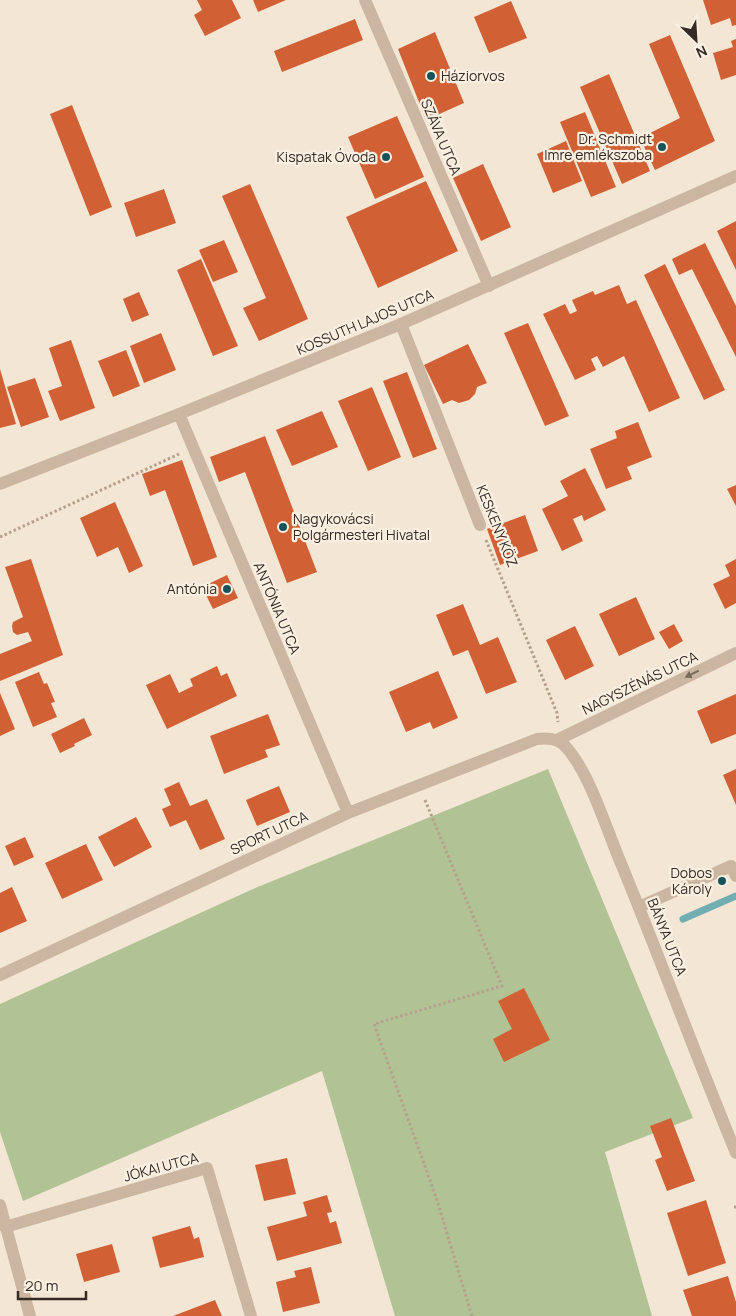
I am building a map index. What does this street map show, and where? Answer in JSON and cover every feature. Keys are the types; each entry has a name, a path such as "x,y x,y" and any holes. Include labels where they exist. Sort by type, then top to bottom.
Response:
{"street":[{"name":"SZÁVA UTCA","path":"365,0 489,286"},
{"name":"KOSSUTH LAJOS UTCA","path":"0,484 401,324 736,176"},
{"name":"KESKENY KÖZ","path":"401,324 480,525"},
{"name":"ANTÓNIA UTCA","path":"179,414 348,813"},
{"name":"NAGYSZÉNÁS UTCA","path":"557,740 736,652"},
{"name":"SPORT UTCA","path":"0,975 348,813 536,740 557,740"},
{"name":"BÁNYA UTCA","path":"557,740 567,749 583,774 639,907 736,1151"},
{"path":"639,907 731,866 736,876"},
{"name":"JÓKAI UTCA","path":"5,1227 207,1168 250,1316"},
{"path":"0,1205 30,1316"}],"path":[{"path":"0,537 193,448"},
{"name":"KESKENY KÖZ","path":"480,525 557,713 557,740"},
{"path":"419,785 502,986 374,1024 436,1197 472,1316"}],"green space":[{"path":"548,769 693,1118 605,1152 652,1316 395,1316 322,1071 23,1201 0,1132 0,1004 253,889"}],"building":[{"path":"197,0 232,0 241,18 205,36 194,15 202,10"},
{"path":"253,0 286,0 258,12"},
{"path":"703,0 736,0 736,25 732,26 730,18 711,25"},
{"path":"511,1 527,38 489,53 474,17"},
{"path":"355,19 363,40 282,72 274,51"},
{"name":"Háziorvos","path":"435,32 464,103 426,120 398,49"},
{"path":"670,35 715,141 655,170 640,138 680,118 649,44"},
{"path":"736,39 736,75 721,80 713,53 733,47 731,41"},
{"path":"609,74 650,171 622,184 580,87"},
{"path":"72,105 112,207 90,216 50,114"},
{"path":"585,112 616,187 591,197 560,122"},
{"name":"Kispatak Óvoda","path":"397,116 424,177 375,199 348,137"},
{"path":"566,141 582,181 553,193 537,154"},
{"path":"483,164 511,227 481,241 453,178"},
{"path":"426,181 458,251 378,288 346,217"},
{"path":"250,184 308,319 259,341 243,308 266,298 222,196"},
{"path":"164,189 176,223 136,237 124,203"},
{"path":"736,221 736,270 717,231"},
{"path":"224,240 238,272 213,282 199,250"},
{"path":"705,243 736,306 736,357 692,269 679,275 672,259"},
{"path":"201,259 238,346 213,356 177,270"},
{"path":"665,264 725,390 704,400 644,275"},
{"path":"619,285 627,304 636,300 680,398 649,412 624,356 603,367 597,356 591,359 596,370 575,380 543,314 565,304 570,314 577,311 572,300 593,291 595,295"},
{"path":"139,292 149,315 132,322 123,299"},
{"path":"528,323 569,416 545,426 504,333"},
{"path":"161,333 176,370 144,383 130,346"},
{"path":"71,340 95,408 60,421 48,391 62,386 49,348"},
{"path":"468,344 487,383 477,387 475,394 469,400 459,403 452,400 443,404 424,365"},
{"path":"126,350 140,386 113,397 98,361"},
{"path":"0,369 16,424 0,428"},
{"path":"407,372 437,449 413,458 383,381"},
{"path":"35,378 49,417 21,427 7,387"},
{"path":"372,387 401,457 368,471 338,401"},
{"path":"322,411 338,447 292,466 276,430"},
{"path":"638,422 652,457 627,467 632,479 606,489 590,449 617,438 615,431"},
{"name":"Nagykovácsi Polgármesteri Hivatal","path":"265,436 317,572 287,583 245,472 219,482 210,457"},
{"path":"182,460 217,557 193,566 165,490 150,496 142,474"},
{"path":"585,468 606,510 584,521 582,515 573,519 583,541 562,551 542,509 568,496 560,481"},
{"path":"736,485 736,506 727,489"},
{"path":"115,502 143,566 129,573 118,547 97,557 80,518"},
{"path":"525,515 538,551 500,565 487,529"},
{"path":"31,559 63,655 0,681 0,654 32,641 28,632 17,635 13,632 13,622 23,617 5,567"},
{"path":"736,559 736,603 725,609 713,584 730,576 725,565"},
{"path":"227,575 238,598 213,609 202,587"},
{"path":"636,597 655,639 619,656 599,614"},
{"path":"463,604 480,645 498,637 517,682 486,694 468,650 453,656 436,615"},
{"path":"674,624 683,641 669,649 659,632"},
{"path":"575,626 594,666 565,680 546,640"},
{"path":"217,666 221,676 227,673 237,696 167,729 146,685 170,674 179,693 193,686 190,679"},
{"path":"438,671 458,718 433,729 430,722 406,732 389,692"},
{"path":"39,672 44,684 47,683 55,702 51,703 57,717 33,727 15,682"},
{"path":"0,693 15,729 0,736"},
{"path":"736,694 736,734 711,744 697,711"},
{"path":"268,714 280,745 265,750 268,757 224,774 210,736"},
{"path":"84,718 92,735 60,753 51,734"},
{"path":"736,769 736,805 723,775"},
{"path":"179,782 190,806 207,799 225,839 200,850 186,820 170,827 162,809 171,805 164,789"},
{"path":"279,786 290,812 257,826 246,800"},
{"path":"136,817 152,847 114,867 98,837"},
{"path":"25,837 34,857 14,866 5,846"},
{"path":"86,844 103,880 62,899 45,863"},
{"path":"12,887 27,921 0,933 0,893"},
{"path":"524,988 550,1040 504,1062 493,1039 512,1029 498,1001"},
{"path":"671,1118 695,1181 667,1191 655,1160 662,1157 650,1126"},
{"path":"287,1158 296,1194 264,1201 255,1165"},
{"path":"327,1195 332,1212 327,1213 330,1223 336,1221 342,1243 277,1261 267,1227 307,1216 303,1202"},
{"path":"706,1200 726,1263 688,1276 667,1213"},
{"path":"190,1226 194,1239 199,1237 204,1257 160,1268 152,1237"},
{"path":"112,1244 120,1272 84,1282 76,1254"},
{"path":"311,1267 320,1303 283,1312 276,1282 296,1277 294,1271"},
{"path":"728,1276 736,1302 736,1316 692,1316 683,1290"},
{"path":"215,1300 222,1316 173,1316"}],"waterway":[{"path":"683,919 736,896"}],"place":[{"name":"Háziorvos","path":"431,76"},
{"name":"Dr. Schmidt Imre emlékszoba","path":"662,147"},
{"name":"Kispatak Óvoda","path":"386,157"},
{"name":"Nagykovácsi Polgármesteri Hivatal","path":"283,527"},
{"name":"Antónia","path":"227,589"},
{"name":"Dobos Károly","path":"722,881"}]}
